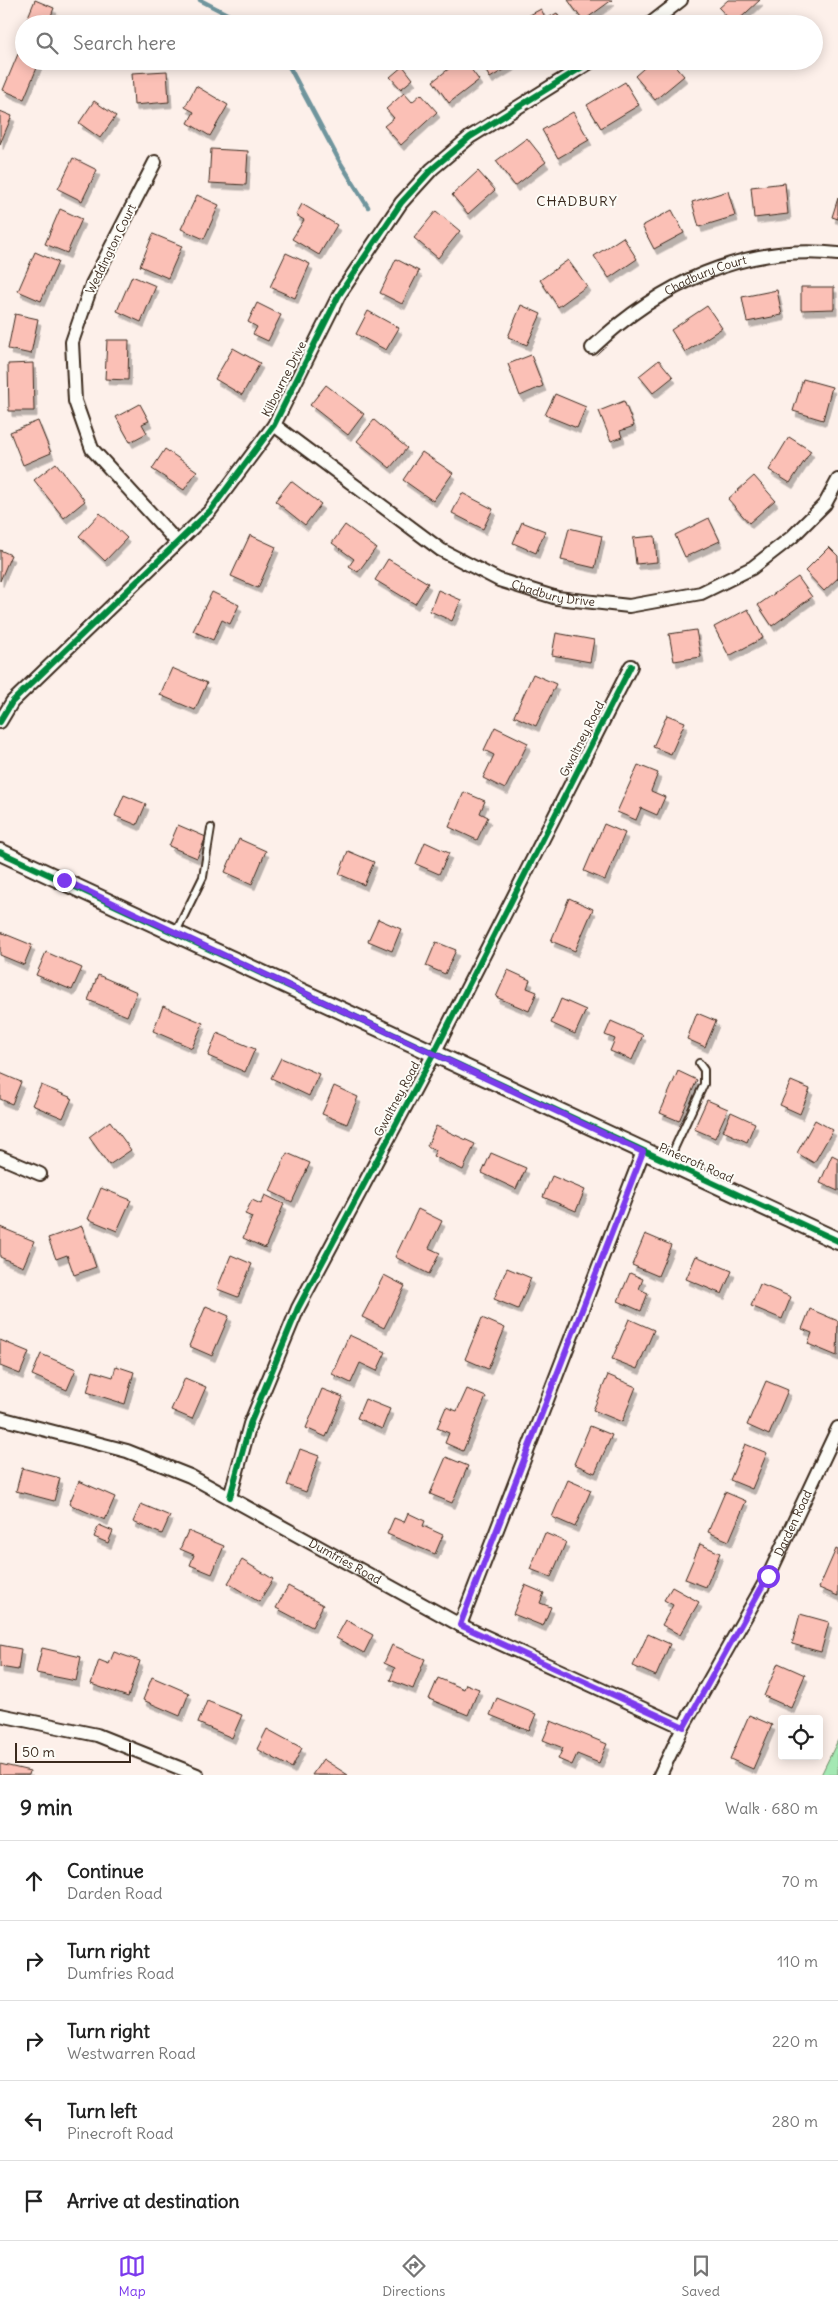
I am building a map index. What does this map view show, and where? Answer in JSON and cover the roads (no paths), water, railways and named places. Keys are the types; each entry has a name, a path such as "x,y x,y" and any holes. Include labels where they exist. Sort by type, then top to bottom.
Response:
{"street":[{"path":"662,15 681,0"},
{"name":"Kilbourne Drive","path":"0,722 12,702 210,511 274,425 339,295 401,203 432,169 470,137 578,70"},
{"name":"Weddington Court","path":"156,162 92,284 72,342 74,401 92,450 177,542"},
{"name":"Chadbury Court","path":"592,348 620,321 667,290 719,266 773,254 838,254"},
{"name":"Chadbury Drive","path":"274,425 441,550 499,580 557,598 629,606 701,592 752,568 792,537 825,504 838,480"},
{"name":"Gwaltney Road","path":"230,1497 250,1424 298,1308 433,1055 631,666"},
{"name":"Pinecroft Road","path":"0,852 433,1055 838,1241"},
{"path":"460,1625 643,1152"},
{"path":"0,1156 40,1174"},
{"name":"Dumfries Road","path":"0,1418 127,1451 190,1476 460,1625 684,1727"},
{"name":"Darden Road","path":"660,1775 684,1727 768,1576 838,1428"},
{"path":"0,1714 97,1735 198,1775"}],"lane":[{"path":"175,933 203,877 211,828"},
{"path":"667,1163 704,1084 704,1070 699,1063"}],"waterway":[{"path":"200,0 229,15"},
{"path":"291,70 340,162 368,207"}],"district":[{"name":"CHADBURY","path":"577,201"}]}
